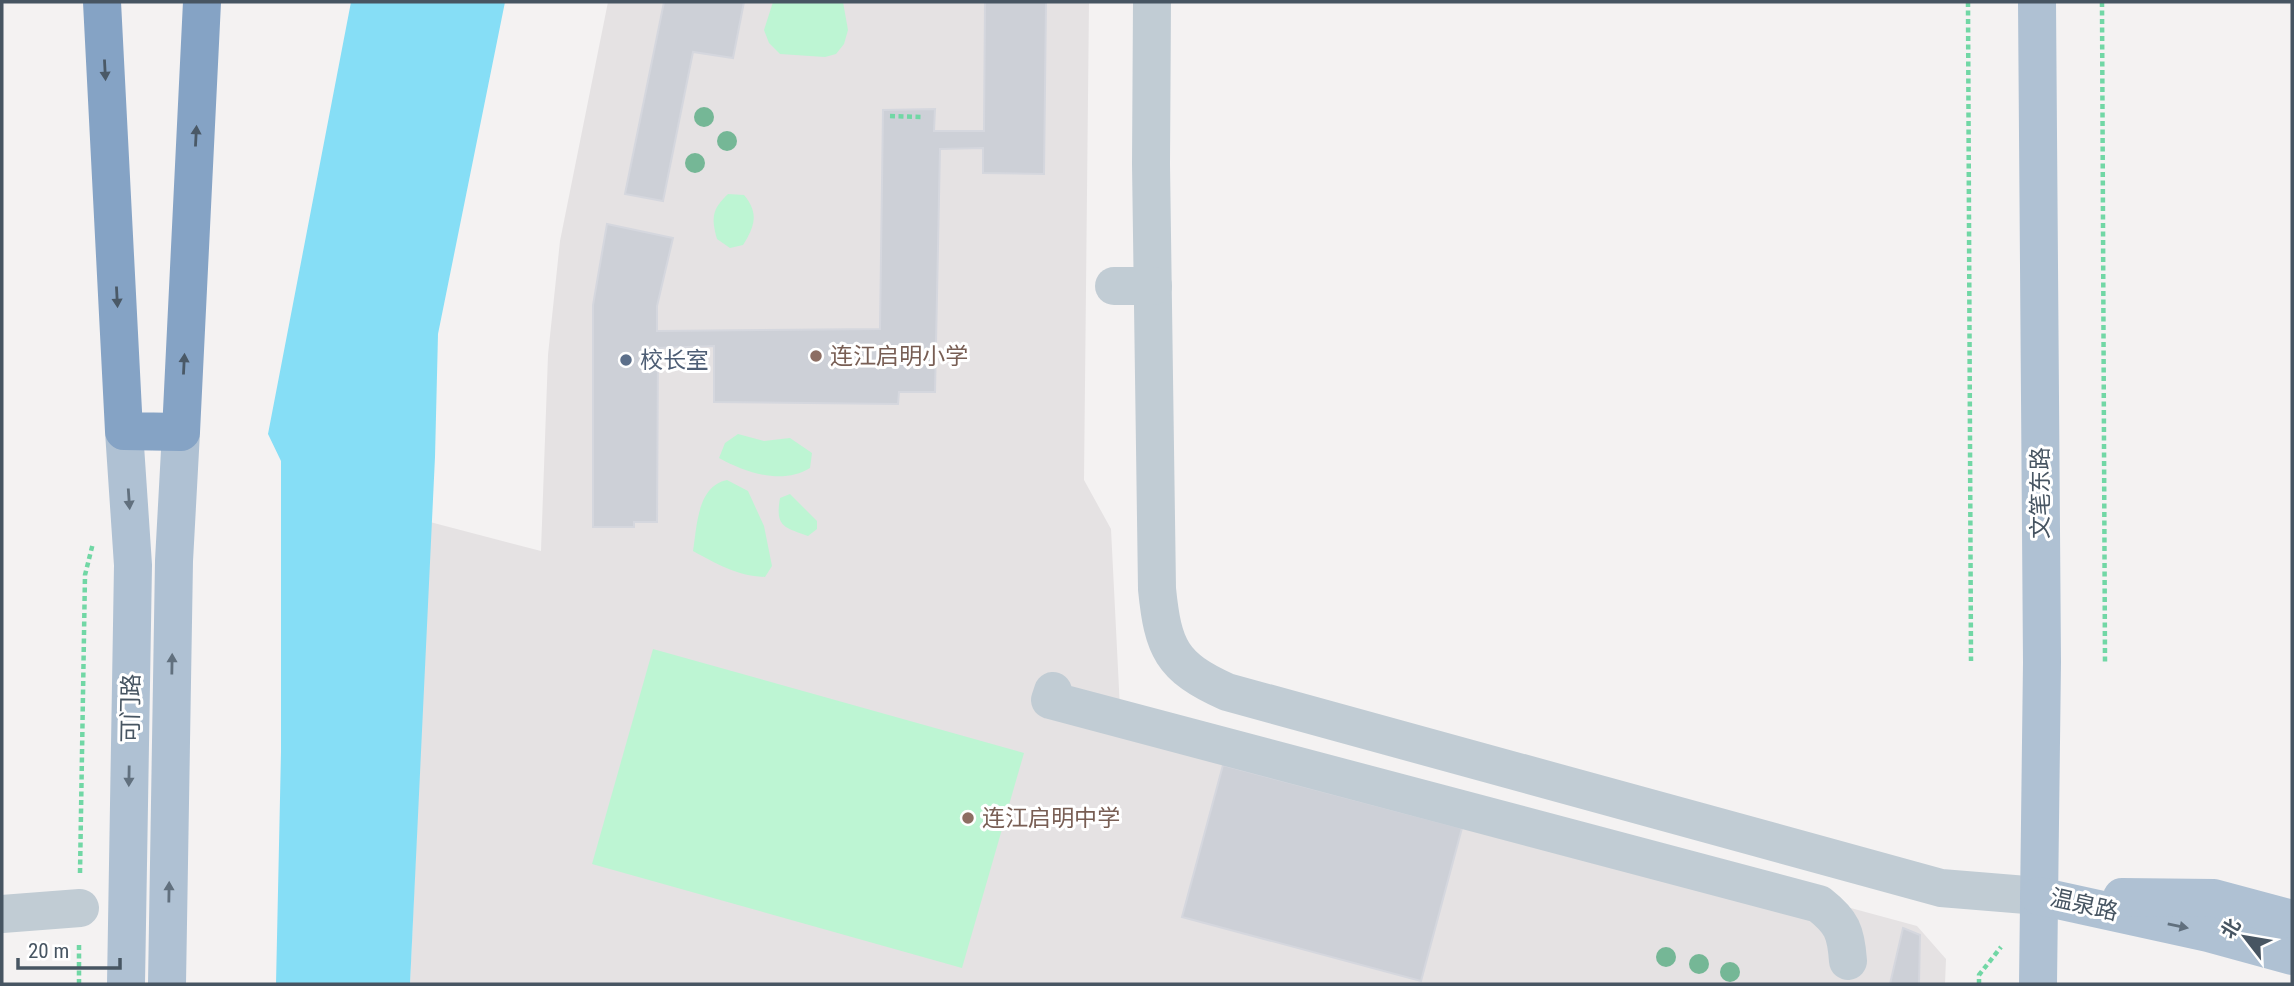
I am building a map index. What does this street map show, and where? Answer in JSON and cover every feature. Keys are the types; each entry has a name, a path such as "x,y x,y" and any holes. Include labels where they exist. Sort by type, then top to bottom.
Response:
{"highway":[{"path":"102,2 124,431 181,432 202,2"}],"main road":[{"name":"文笔东路","path":"2037,2 2042,662 2038,984"},
{"name":"可门路","path":"124,431 133,565 126,984"},
{"name":"可门路","path":"167,984 173,574 181,432"},
{"name":"温泉路","path":"2039,896 2214,898 2292,919"},
{"name":"温泉路","path":"2039,896 2208,933 2292,956"}],"street":[{"path":"1152,2 1157,589 1163,633 1180,663 1193,675 1227,692 1941,888 2039,896"},
{"path":"1114,286 1153,286"},
{"path":"1053,691 1049,700 1819,904 1836,917 1846,936 1848,961"},
{"path":"2,914 80,908"}],"path":[{"path":"1968,2 1971,661"},
{"path":"2102,2 2105,662"},
{"path":"890,117 924,117"},
{"path":"79,984 85,575 96,536"}],"shaded area":[{"path":"608,2 1089,2 1084,480 1111,529 1120,709 1917,926 1946,959 1945,984 410,984 430,522 541,551 548,355 560,241"}],"green space":[{"path":"773,2 843,2 848,30 844,44 836,54 825,57 780,54 769,43 764,30"},
{"path":"728,194 744,195 752,208 754,220 743,245 730,248 717,239 714,225 716,209"},
{"path":"738,434 764,441 790,438 812,453 810,468 788,476 764,475 719,458 725,443"},
{"path":"727,480 748,491 764,526 772,566 765,577 736,572 693,551 704,499 717,484"},
{"path":"790,494 817,521 817,529 808,536 787,528 780,520 780,498"},
{"path":"653,649 1024,753 962,968 592,864"}],"water":[{"path":"351,2 505,2 438,334 435,457 410,984 276,984 281,752 281,461 268,434"}],"building":[{"path":"664,2 744,2 733,58 693,52 663,201 625,194"},
{"path":"985,2 1046,2 1044,174 983,173 983,148 940,149 935,392 899,392 898,404 714,402 714,346 658,348 657,522 634,522 634,527 593,527 593,305 607,224 673,238 657,306 657,331 880,329 883,110 935,109 934,131 984,131"},
{"path":"1223,765 1462,828 1421,981 1182,917"},
{"path":"1903,928 1920,935 1919,984 1890,984"}],"place":[{"name":"连江启明小学","path":"816,356"},
{"name":"校长室","path":"626,360"},
{"name":"连江启明中学","path":"968,818"}]}
